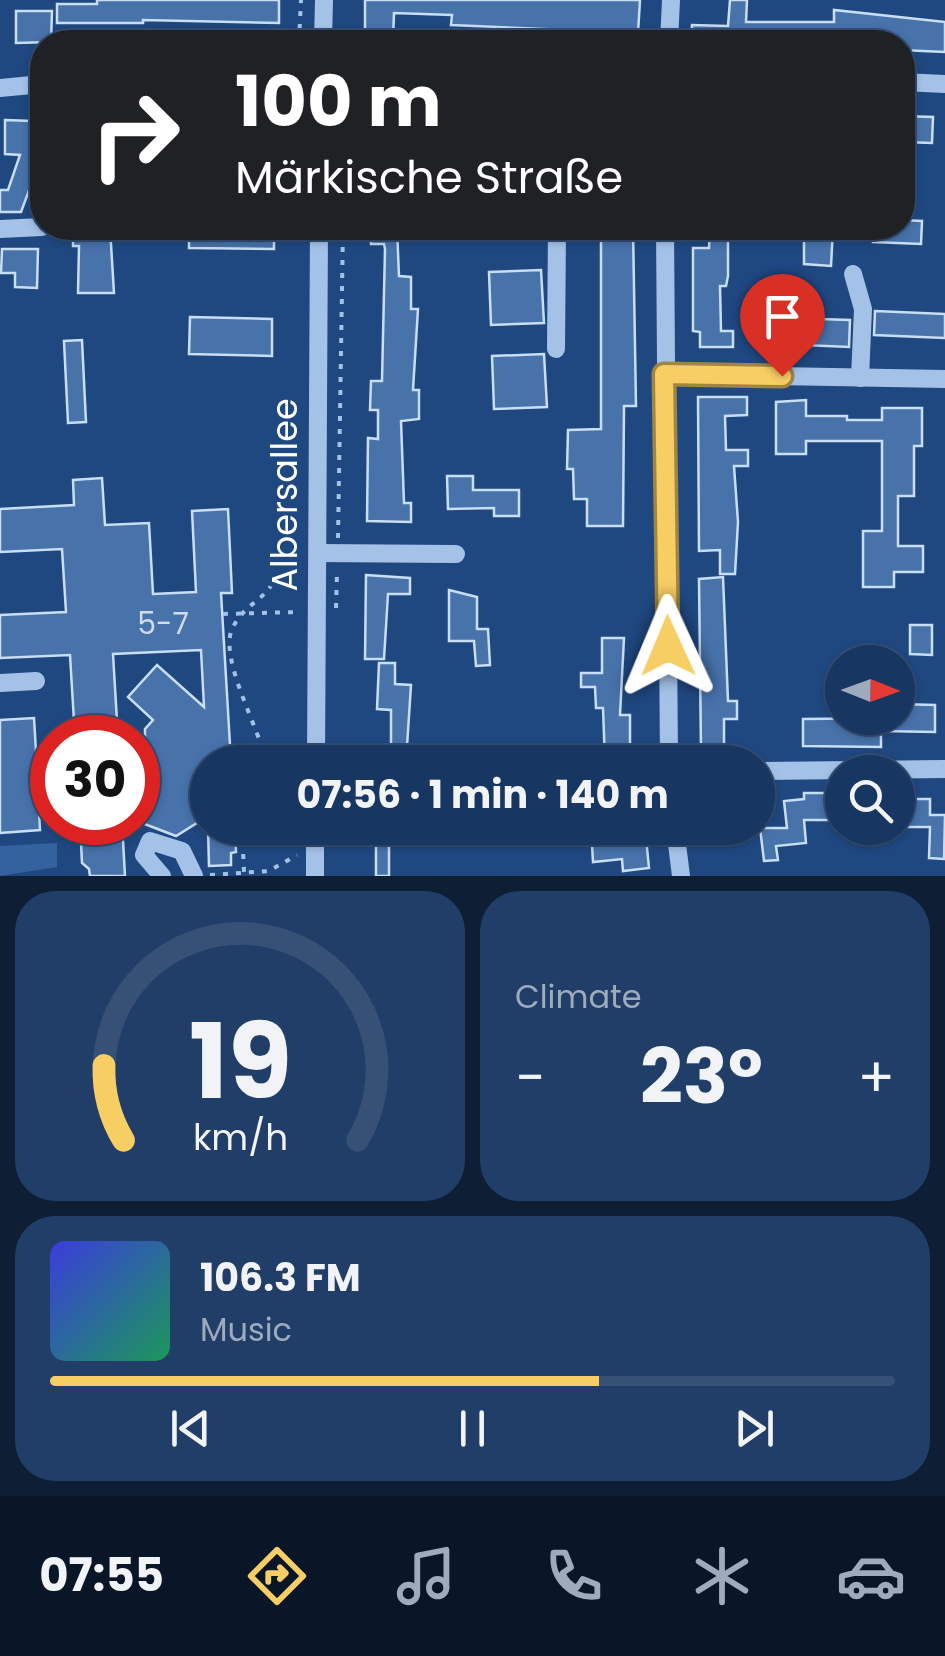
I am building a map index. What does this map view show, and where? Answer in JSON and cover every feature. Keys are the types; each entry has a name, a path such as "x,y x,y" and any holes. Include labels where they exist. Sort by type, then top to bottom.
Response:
{"street":[{"path":"323,30 324,0"},
{"path":"670,30 671,0"},
{"path":"915,83 945,84"},
{"path":"0,88 30,85"},
{"path":"0,229 30,228"},
{"name":"Albersallee","path":"316,745 319,240"},
{"path":"556,349 557,240"},
{"path":"665,240 669,745"},
{"path":"852,274 863,309 860,378"},
{"path":"664,374 945,379"},
{"path":"318,553 456,554"},
{"path":"0,683 36,680"},
{"path":"775,770 945,769"},
{"path":"162,876 144,855 143,849 150,841 182,851 194,876"},
{"path":"315,845 315,876"},
{"path":"677,845 681,876"}],"path":[{"path":"300,30 301,0"},
{"path":"336,613 343,240"},
{"path":"261,745 249,704 232,670 230,639 233,626 266,597 282,558"},
{"path":"223,614 302,612"},
{"path":"243,845 244,872"},
{"path":"206,876 269,871 300,854"}],"shaded area":[{"path":"57,845 57,867 0,876 0,846"}],"building":[{"path":"97,0 279,0 279,23 57,23 57,4 97,4"},
{"path":"365,0 640,0 638,30 451,25 452,15 394,13 393,30 365,30"},
{"path":"730,0 747,0 746,22 834,22 834,10 945,22 945,52 915,51 915,30 692,30 692,25 728,26"},
{"path":"16,11 52,11 51,30 30,30 30,43 16,43"},
{"path":"915,116 933,117 932,143 915,142"},
{"path":"5,120 30,121 30,188 21,212 0,212 0,190 8,190 20,155 5,154"},
{"path":"915,221 922,221 921,244 873,242 915,240"},
{"path":"73,240 111,240 114,293 78,293 79,246 73,246"},
{"path":"189,240 274,240 274,249 189,248"},
{"path":"371,240 398,240 399,276 411,277 411,309 418,309 413,390 419,390 419,419 401,421 404,503 411,503 411,522 367,521 368,438 378,439 378,410 370,410 371,381 382,381 385,249 384,244 371,244"},
{"path":"601,240 633,240 636,406 624,406 623,526 587,526 587,499 574,499 573,469 567,469 568,430 601,429"},
{"path":"709,240 728,240 728,276 726,286 720,286 721,331 733,331 733,347 700,347 700,332 693,331 693,248 709,248"},
{"path":"804,240 832,240 831,266 804,264"},
{"path":"2,249 38,249 37,288 15,287 15,273 1,273"},
{"path":"541,270 544,323 491,325 489,272"},
{"path":"875,311 945,314 945,338 874,335"},
{"path":"190,317 272,319 272,356 189,354"},
{"path":"758,317 850,320 849,347 756,343"},
{"path":"82,340 86,422 68,423 64,341"},
{"path":"544,354 547,407 494,409 492,356"},
{"path":"698,397 747,397 747,415 725,416 726,450 748,450 748,466 734,466 738,522 735,574 720,574 720,550 699,551"},
{"path":"806,400 806,416 847,416 847,420 882,420 882,408 922,408 922,446 914,446 914,496 898,496 898,546 923,546 923,572 894,572 894,587 863,587 863,531 882,531 882,441 806,441 806,454 776,454 776,402"},
{"path":"447,476 473,476 473,490 519,490 519,516 494,516 494,508 448,509"},
{"path":"102,478 105,525 149,523 153,594 196,592 192,511 228,509 232,593 221,593 230,745 190,745 190,827 176,836 160,830 160,715 148,715 128,697 157,665 204,707 201,650 113,654 117,715 74,715 70,655 0,658 0,615 66,612 62,549 0,552 0,509 74,505 73,480"},
{"path":"366,575 410,578 410,594 388,594 384,659 365,659"},
{"path":"723,577 728,701 737,701 737,719 724,719 724,745 701,745 699,579"},
{"path":"449,590 477,597 477,629 488,629 490,665 476,666 474,641 449,641"},
{"path":"910,625 932,625 932,655 915,654 915,645 910,645"},
{"path":"602,638 624,638 620,715 630,715 630,745 604,745 603,708 596,708 595,687 581,687 581,673 602,673"},
{"path":"379,663 395,663 395,684 411,685 407,745 379,745 391,744 391,710 377,709"},
{"path":"915,704 935,705 935,732 915,732"},
{"path":"30,718 30,831 0,833 0,720"},
{"path":"803,719 825,719 825,735 881,735 881,747 803,746"},
{"path":"804,793 825,793 825,820 804,820 806,843 776,846 778,860 764,861 762,845 775,845 775,828 787,828 784,801 804,799"},
{"path":"915,799 930,799 930,815 945,815 944,859 929,858 930,827 915,827"},
{"path":"81,845 123,845 125,876 90,876 82,863"},
{"path":"208,845 236,845 231,865 209,866"},
{"path":"376,845 389,845 389,876 376,876"},
{"path":"592,845 647,845 649,868 623,871 622,859 593,862"}],"route":[{"path":"668,646 664,374 782,376"}]}
